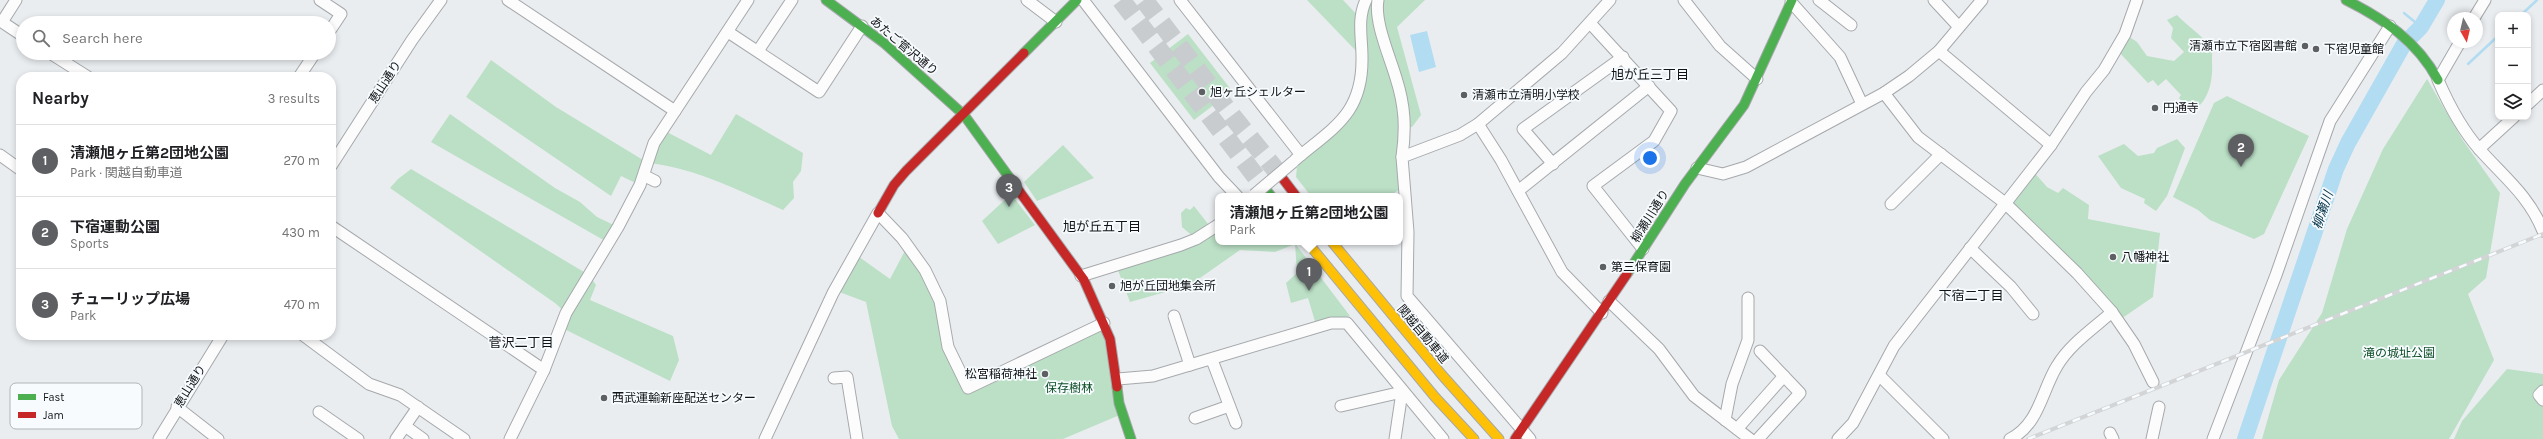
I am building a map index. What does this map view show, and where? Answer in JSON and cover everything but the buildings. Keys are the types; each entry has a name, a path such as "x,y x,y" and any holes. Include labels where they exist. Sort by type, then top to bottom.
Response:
{"main road":[{"name":"あたご菅沢通り","path":"826,0 862,26 964,115 1081,276 1104,323 1114,353 1122,414 1131,439"},
{"path":"878,213 894,185 906,171 964,115 1077,0"},
{"name":"柳瀬川通り","path":"1518,434 1602,313 1697,168 1730,126 1757,79 1792,1"},
{"path":"2351,1 2372,12 2422,52 2438,80"},
{"path":"1283,179 1294,193"},
{"path":"1309,245 1435,398 1474,439"},
{"name":"関越自動車道","path":"1334,245 1442,375 1499,439"}],"street":[{"path":"16,0 2,22 16,31"},
{"path":"320,0 341,14 336,22"},
{"name":"恵山通り","path":"336,158 412,40 441,0"},
{"path":"508,0 675,111"},
{"path":"510,439 544,370 566,313 618,227 645,176 654,142 748,0"},
{"path":"758,51 792,0"},
{"path":"1027,0 1056,22"},
{"path":"1083,0 1216,174 1234,193"},
{"path":"1180,0 1297,159"},
{"path":"1256,193 1345,118 1354,102 1360,84 1362,57 1360,18 1366,0"},
{"path":"1378,0 1379,17 1402,100 1406,126 1402,157 1402,176 1408,232 1407,296 1518,434 1530,439"},
{"path":"1402,157 1460,135 1478,124 1562,53 1610,0"},
{"path":"1684,0 1720,46 1757,79"},
{"path":"1818,0 1851,25"},
{"path":"1934,0 1959,27"},
{"path":"1697,168 1723,174 1746,167 1884,93 1939,51 1982,0"},
{"path":"1838,439 1853,423 1880,376 1894,346 2051,145 2086,92 2117,50 2137,0"},
{"path":"2478,12 2485,0"},
{"path":"1792,1 1840,57 1862,104"},
{"path":"1590,23 1623,57 1671,111 1654,141 1593,186 1643,249"},
{"path":"728,32 819,92 862,26"},
{"path":"2213,439 2276,275 2330,121 2390,26"},
{"path":"2457,48 2438,80 2444,95 2479,149 2539,209 2543,231"},
{"path":"1939,51 2051,145"},
{"path":"1553,164 1523,128 1623,57"},
{"path":"61,60 80,72"},
{"path":"302,72 310,60"},
{"path":"1518,191 1649,86"},
{"path":"2531,101 2543,90"},
{"path":"1884,93 1918,137 2005,203 2072,268 2112,312 2134,344 2153,382"},
{"path":"2479,149 2511,120"},
{"path":"1478,124 1501,160 1562,272 1602,313"},
{"path":"1891,204 1941,154"},
{"path":"0,155 16,166"},
{"path":"645,176 655,181"},
{"path":"765,439 833,293 878,213 902,238 925,270 940,302 948,347 968,388 1104,323"},
{"path":"1081,276 1181,245 1196,239 1215,227"},
{"path":"336,229 544,370"},
{"path":"1970,248 2011,287 2033,314"},
{"path":"1725,420 1732,384 1748,340 1748,298"},
{"path":"1609,301 1659,349 1694,396 1750,439"},
{"path":"2010,439 2026,426 2037,411 2057,365 2075,344 2112,312"},
{"path":"1174,316 1190,366"},
{"path":"1118,379 1153,376 1212,360 1332,323 1347,323 1402,392 1443,439"},
{"name":"恵山通り","path":"159,439 177,407 220,340"},
{"path":"310,340 369,384 400,395 457,437"},
{"path":"1758,439 1800,393 1760,352"},
{"path":"1212,360 1236,423"},
{"path":"1737,429 1784,376"},
{"path":"1880,376 1943,439"},
{"path":"834,378 847,377 856,439"},
{"path":"2543,391 2539,395 2543,400"},
{"path":"1341,406 1402,392"},
{"path":"1395,439 1402,392"},
{"path":"1196,418 1229,406"},
{"path":"177,407 218,439"},
{"path":"396,439 418,407"},
{"path":"2152,439 2159,407"},
{"path":"319,412 358,439"},
{"path":"405,426 423,439"}],"green space":[{"path":"1307,0 1343,0 1360,18 1366,0 1425,0 1397,27 1421,115 1412,127 1406,126 1403,187 1394,193 1309,193 1296,177 1297,166 1293,162 1345,118 1362,57"},
{"path":"2177,15 2202,38 2210,47 2212,52 2212,77 2209,90 2202,103 2191,113 2179,98 2181,95 2166,79 2158,86 2153,80 2148,83 2117,50 2125,34 2137,42 2147,56 2174,61 2184,52 2171,38 2173,28 2167,20"},
{"path":"1188,34 1232,91 1194,120 1150,63"},
{"path":"491,60 556,107 648,163 663,130 711,155 736,114 803,153 801,171 793,182 794,198 783,210 734,188 700,175 649,163 640,185 621,176 611,196 466,97"},
{"name":"滝の城址公園","path":"2427,79 2462,139 2500,193 2486,278 2468,294 2494,360 2449,439 2262,439 2279,380 2322,313 2347,229 2383,149"},
{"path":"2227,96 2309,136 2264,234 2254,239 2210,220 2198,210 2173,197 2214,103"},
{"path":"450,114 555,188 580,202 597,217 618,227 607,242 431,142"},
{"path":"2177,139 2185,148 2167,196 2156,211 2144,203 2145,199 2121,188 2098,156 2124,144 2138,156 2154,153 2157,148"},
{"path":"1063,145 1094,178 1037,201 1024,182"},
{"path":"411,169 589,275 596,285 590,300 673,336 679,360 670,381 560,327 566,313 555,303 390,188 398,179"},
{"path":"2032,170 2047,187 2058,193 2063,188 2089,205 2088,219 2160,233 2153,297 2118,321 2005,203"},
{"path":"1011,194 1035,225 998,244 982,221"},
{"path":"1194,206 1212,229 1215,226 1215,245 1292,245 1275,252 1240,250 1190,285 1130,302 1116,265 1196,239 1182,227 1181,213 1186,208 1190,210"},
{"name":"保存樹林","path":"908,245 940,301 948,347 968,387 1104,323 1122,414 1063,439 899,439 892,426 866,302 834,290 855,254 890,279"},
{"path":"1295,245 1350,316 1317,328 1308,298 1291,303 1286,283 1297,273"},
{"path":"2507,369 2543,374 2543,439 2454,439 2462,421"}],"water":[{"path":"1427,31 1436,67 1419,72 1410,35"}],"waterway":[{"name":"柳瀬川","path":"2245,439 2336,169 2348,143 2404,44 2421,27 2437,0"},
{"path":"2524,12 2537,0"},
{"path":"2404,13 2421,27"},
{"path":"2468,64 2495,39"}],"tunnel":[{"path":"1121,0 1267,191"},
{"path":"1144,0 1233,117 1283,179"}],"railway":[{"path":"2028,439 2543,234"}],"traffic: fast":[{"path":"826,0 884,43 964,115 1014,184"},
{"path":"1024,53 1077,0"},
{"path":"1627,274 1685,184 1744,105 1792,0"},
{"path":"2346,0 2360,7 2398,32 2420,54 2430,66 2438,80"},
{"path":"1117,387 1119,403 1131,439"}],"traffic: slow":[{"path":"1309,245 1435,397 1474,439"},
{"path":"1334,245 1442,375 1499,439"}],"traffic: jam":[{"path":"878,213 894,185 906,171 1024,53"},
{"path":"1283,179 1294,193"},
{"path":"1014,184 1084,280 1110,339 1117,387"},
{"path":"1515,439 1627,274"}],"place":[{"name":"清瀬市立下宿図書館","path":"2305,46"},
{"name":"下宿児童館","path":"2316,49"},
{"name":"旭ヶ丘シェルター","path":"1202,92"},
{"name":"清瀬市立清明小学校","path":"1464,95"},
{"name":"円通寺","path":"2155,108"},
{"name":"下宿運動公園","path":"2241,167"},
{"name":"チューリップ広場","path":"1009,207"},
{"name":"八幡神社","path":"2113,257"},
{"name":"第三保育園","path":"1603,267"},
{"name":"旭が丘団地集会所","path":"1112,286"},
{"name":"清瀬旭ヶ丘第2団地公園","path":"1309,291"},
{"name":"松宮稲荷神社","path":"1045,374"},
{"name":"西武運輸新座配送センター","path":"604,398"}],"district":[{"name":"旭が丘三丁目","path":"1650,74"},
{"name":"旭が丘五丁目","path":"1102,226"},
{"name":"下宿二丁目","path":"1971,295"},
{"name":"菅沢二丁目","path":"521,342"}]}
